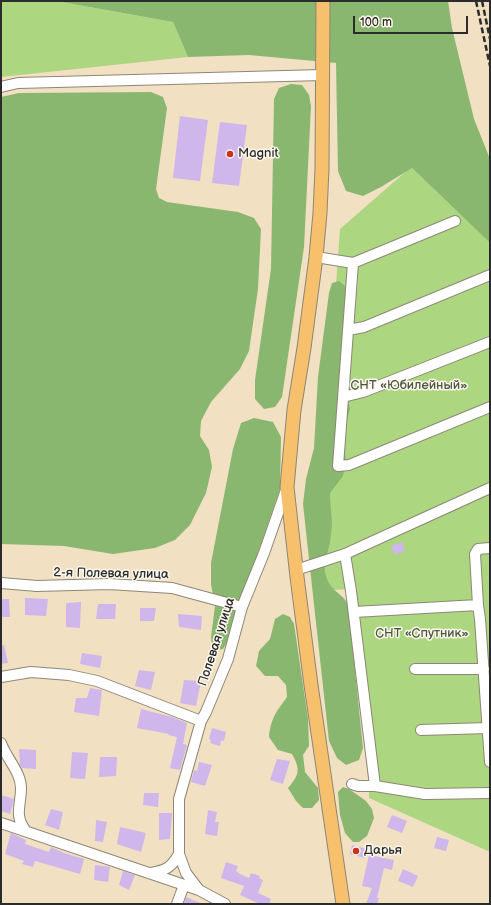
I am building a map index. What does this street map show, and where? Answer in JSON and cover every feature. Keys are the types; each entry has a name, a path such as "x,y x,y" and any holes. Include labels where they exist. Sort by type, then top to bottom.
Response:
{"main road":[{"path":"323,1 322,169 316,257 294,410 287,487 296,570 324,779 343,904"}],"street":[{"path":"1,88 18,83 323,75"},
{"path":"316,257 353,263 455,221"},
{"path":"353,263 338,466 350,465 490,406"},
{"path":"348,330 364,327 490,275"},
{"path":"343,397 363,392 490,342"},
{"name":"Полевая улица","path":"179,854 179,799 201,722 228,659 242,607 264,553 287,487"},
{"path":"296,570 344,554 490,488"},
{"path":"490,548 478,548 475,554 478,605 485,619 484,669 487,680 490,762"},
{"path":"344,554 354,612 375,786"},
{"name":"2-я Полевая улица","path":"1,583 37,586 109,584 172,588 242,607"},
{"path":"354,612 478,605"},
{"path":"415,669 484,669"},
{"path":"1,677 31,672 69,675 96,681 201,722"},
{"path":"421,730 488,728"},
{"path":"1,743 4,753 19,778 21,788 18,815 20,823 25,830"},
{"path":"352,784 425,794 490,793"},
{"path":"1,823 199,890 225,904"},
{"path":"149,873 164,870 173,864 179,854"},
{"path":"179,854 186,873 199,890"},
{"path":"177,904 184,885"}],"green space":[{"path":"1,1 56,1 173,22 188,57 1,77"},
{"path":"56,1 448,1 452,28 474,119 490,159 490,243 412,168 363,196 346,191 338,171 336,63 249,55 188,57 173,22"},
{"path":"291,84 302,85 309,95 311,106 304,247 282,397 275,407 264,409 255,399 255,380 271,269 274,99 279,88"},
{"path":"151,92 163,97 167,108 156,189 159,198 167,202 238,212 254,218 261,229 258,289 249,351 240,369 211,402 201,421 200,436 209,450 212,467 206,493 190,525 175,540 155,548 113,554 64,546 1,544 1,97 19,93"},
{"path":"411,167 490,243 490,852 369,798 348,589 323,591 319,519 340,229"},
{"path":"339,281 345,286 347,294 341,376 350,409 343,434 346,462 343,476 330,493 332,527 325,572 333,589 348,604 363,748 359,760 346,765 337,758 329,741 303,504 306,479 314,448 318,377 329,293 332,283"},
{"path":"254,418 273,422 281,437 280,489 227,643 223,649 217,650 212,645 211,637 215,606 211,584 211,563 233,449 241,423"},
{"path":"283,614 290,617 294,624 308,719 309,746 303,755 305,772 318,788 319,800 312,808 303,808 296,801 288,788 298,772 297,764 292,754 278,750 269,737 271,725 275,716 287,697 286,685 278,676 265,676 256,666 259,651 270,639 275,619"},
{"path":"343,787 349,789 366,801 372,809 374,818 367,836 359,842 353,842 345,833 340,815 338,792"}],"building":[{"path":"180,116 208,120 200,181 173,178"},
{"name":"Magnit","path":"220,122 247,125 239,186 212,183"},
{"path":"402,542 405,551 395,555 391,546"},
{"path":"25,598 48,599 46,616 25,615"},
{"path":"1,599 9,599 10,617 1,617"},
{"path":"81,602 80,628 66,627 66,603"},
{"path":"98,604 116,604 115,619 96,619"},
{"path":"140,608 156,608 154,621 140,621"},
{"path":"178,614 202,616 201,630 179,627"},
{"path":"1,645 4,645 8,663 1,664"},
{"path":"82,653 102,656 100,668 80,664"},
{"path":"139,670 155,672 151,690 135,686"},
{"path":"184,680 201,681 196,706 180,703"},
{"path":"90,688 102,690 99,716 74,712 76,698 87,698"},
{"path":"141,709 172,717 187,723 183,744 187,745 180,770 170,768 177,737 137,728"},
{"path":"212,728 226,732 224,741 221,740 220,746 210,743 211,740 209,739"},
{"path":"19,749 36,750 36,769 22,768 20,765"},
{"path":"72,752 88,753 85,779 70,778"},
{"path":"100,757 117,757 116,776 99,777"},
{"path":"277,759 290,761 283,784 270,780"},
{"path":"199,762 212,765 205,786 191,782 194,770 197,771"},
{"path":"144,793 159,793 158,807 143,805"},
{"path":"1,795 14,799 10,814 1,811"},
{"path":"51,809 63,812 59,830 45,825"},
{"path":"208,810 217,812 215,822 219,822 217,836 205,834"},
{"path":"159,813 172,813 170,839 159,840"},
{"path":"392,815 407,821 402,833 387,827"},
{"path":"96,820 107,822 103,842 95,841"},
{"path":"120,827 146,833 141,852 117,844"},
{"path":"11,833 26,840 25,844 49,852 51,847 84,859 80,874 35,861 33,867 22,864 24,861 5,854"},
{"path":"437,837 449,840 446,851 434,848"},
{"path":"352,845 367,849 365,858 350,854"},
{"path":"369,855 394,860 392,870 384,868 377,904 366,904 372,888 362,886"},
{"path":"226,862 238,866 236,871 249,878 251,873 260,876 259,878 263,880 258,893 271,899 269,904 260,904 240,895 244,886 221,878"},
{"path":"95,865 110,867 108,882 94,880"},
{"path":"403,869 418,876 413,887 398,881"},
{"path":"123,871 135,875 129,890 119,885"},
{"path":"186,897 202,904 184,904"}],"railway":[{"path":"476,1 490,66"},
{"path":"482,1 490,39"}],"place":[{"name":"Magnit","path":"230,154"},
{"name":"Дарья","path":"356,851"}],"park label":[{"name":"СНТ «Юбилейный»","path":"409,386"},
{"name":"СНТ «Спутник»","path":"422,634"}]}
